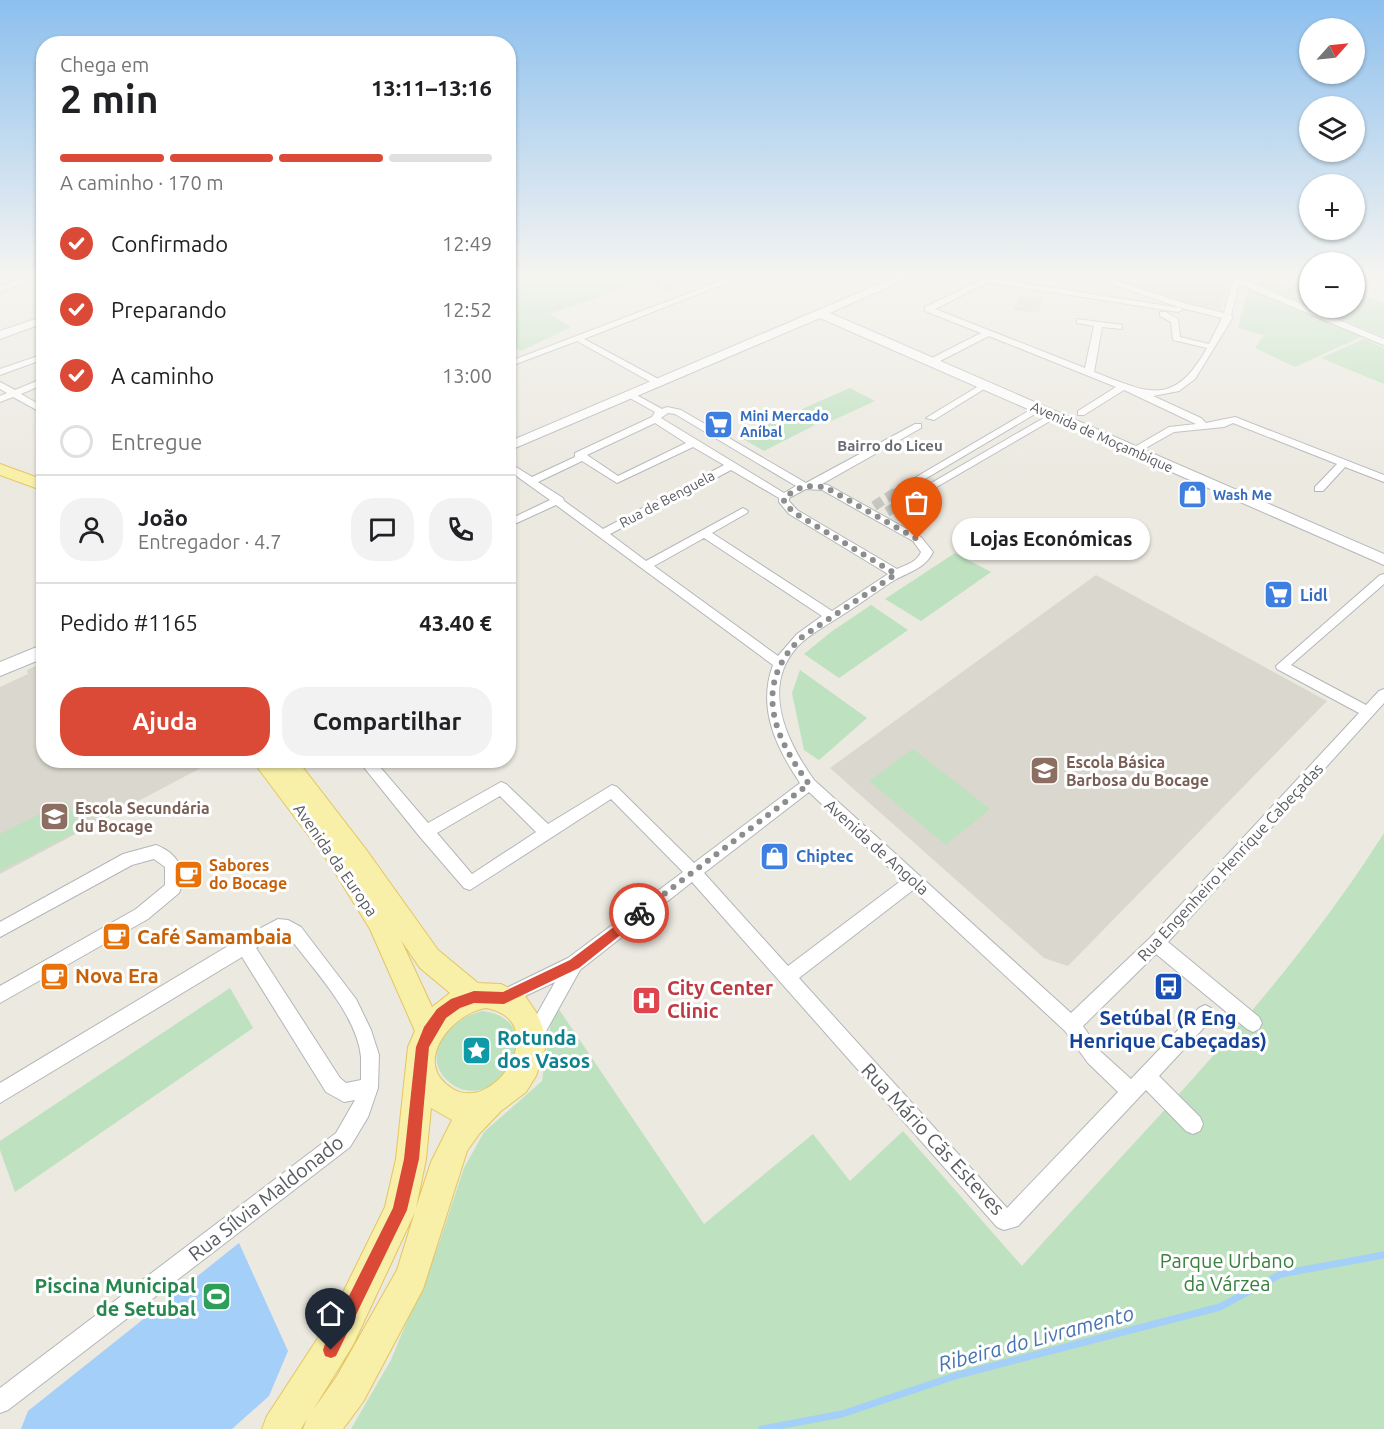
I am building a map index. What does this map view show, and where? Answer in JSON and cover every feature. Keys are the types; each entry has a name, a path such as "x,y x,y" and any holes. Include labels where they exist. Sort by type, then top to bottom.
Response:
{"main road":[{"path":"0,458 23,462 36,468"},
{"path":"0,469 36,483"},
{"name":"Avenida da Europa","path":"269,768 338,856 380,922 429,1031"},
{"name":"Avenida da Europa","path":"290,768 357,855 429,959 474,997"},
{"path":"280,1429 341,1333 400,1210 411,1159 422,1047 429,1031 442,1013 456,1004 474,997 504,998 517,1007 526,1019 532,1039 530,1062 520,1079 507,1093 490,1102 468,1123 456,1140 446,1162 411,1277 350,1389 321,1429"},
{"path":"421,1064 427,1084 439,1098 454,1104 470,1105 490,1102"}],"street":[{"path":"516,362 565,343"},
{"path":"586,343 659,383"},
{"path":"516,444 752,343"},
{"name":"Avenida de Moçambique","path":"886,343 1384,560"},
{"path":"931,362 969,343"},
{"path":"1012,343 1124,386 1149,400 1198,420 1204,426"},
{"path":"1089,373 1095,343"},
{"path":"1195,343 1212,347"},
{"path":"1140,393 1162,394 1189,382 1200,370 1214,343"},
{"path":"0,363 36,349"},
{"path":"0,372 36,359"},
{"path":"0,399 36,384"},
{"path":"0,385 36,407"},
{"path":"931,418 985,386"},
{"path":"1080,413 1124,386"},
{"name":"Avenida de Angola","path":"631,395 693,443 784,497 784,502 793,512 896,574"},
{"path":"899,490 1040,408"},
{"name":"Avenida de Angola","path":"659,416 672,410 683,414 808,486 825,487 857,505 887,517 917,539 927,552 921,563 896,574 831,616 796,643 780,664 774,681 772,699 774,720 792,761 809,784 1071,1025 1094,1057 1132,1092"},
{"path":"912,497 1054,415"},
{"path":"659,416 579,455 617,480 693,443"},
{"path":"1134,451 1172,429 1224,424 1233,419 1384,479"},
{"path":"784,497 918,426"},
{"path":"532,481 583,457"},
{"path":"1319,489 1344,463"},
{"name":"Rua de Benguela","path":"603,533 731,466"},
{"path":"516,470 780,664"},
{"path":"516,520 559,500"},
{"path":"857,505 874,506"},
{"path":"646,565 743,511"},
{"path":"704,533 831,616"},
{"path":"1369,712 1282,666 1384,578"},
{"path":"0,669 36,653"},
{"name":"Rua Engenheiro Henrique Cabeçadas","path":"1071,1025 1156,943 1384,694"},
{"path":"371,768 425,833 470,883 547,832 501,788 425,833"},
{"path":"504,998 574,964 809,784"},
{"name":"Rua Mário Cãs Esteves","path":"547,832 612,792 693,872 1004,1220 1011,1219 1017,1213 1205,1014"},
{"path":"0,930 128,859 156,852 173,864 173,888 142,914 0,995"},
{"path":"786,977 914,880"},
{"name":"Rua Sílvia Maldonado","path":"0,1094 278,926 288,927 295,932 355,1010 369,1052 369,1088 357,1122 343,1140 0,1402"},
{"path":"1156,943 1253,1023"},
{"path":"244,945 333,1084 344,1093 369,1088"},
{"path":"532,1039 574,964"},
{"path":"1146,1077 1193,1124"}],"shaded area":[{"name":"Escola Básica Barbosa du Bocage","path":"1096,575 1327,701 1068,966 1044,958 830,768"},
{"name":"Escola Secundária du Bocage","path":"36,666 36,768 201,768 0,874 0,687 28,674 27,670"}],"green space":[{"path":"516,343 538,343 521,351 516,348"},
{"path":"1259,343 1348,343 1295,367 1255,348"},
{"path":"1356,343 1372,343 1384,348 1384,384 1321,358"},
{"path":"850,388 875,401 827,423 802,409"},
{"path":"790,411 815,425 764,451 738,436"},
{"path":"955,553 991,572 921,621 885,599"},
{"path":"871,605 908,630 839,678 804,654 831,632"},
{"path":"800,670 867,718 819,760 804,750 792,693"},
{"path":"913,749 990,809 946,845 869,781"},
{"path":"66,801 82,829 0,871 0,834"},
{"name":"Parque Urbano da Várzea","path":"1384,833 1384,1429 351,1429 391,1360 438,1246 464,1168 484,1132 542,1081 554,1002 704,1224 813,1134 850,1181 903,1131 1022,1266 1165,1110 1258,1003 1345,892"},
{"path":"230,988 253,1028 15,1192 0,1150 0,1141"},
{"path":"482,1011 504,1018 515,1032 516,1048 510,1065 499,1079 483,1089 466,1090 448,1081 440,1070 437,1060 438,1049 443,1038 460,1021"}],"water":[{"name":"Piscina Municipal de Setubal","path":"239,1243 288,1351 269,1396 232,1429 21,1429 28,1411"}],"waterway":[{"name":"Ribeira do Livramento","path":"762,1429 842,1414 958,1375 1220,1307 1281,1274 1384,1255"}],"tunnel":[{"path":"874,506 899,490"},
{"path":"887,512 912,497"}],"way so far":[{"path":"639,913 809,784 792,761 774,720 772,699 774,681 780,664 789,649 802,637 896,574 793,512 784,502 784,497 791,491 804,486 825,487 917,539"}],"place":[{"name":"Mini Mercado Aníbal","path":"719,424"},
{"name":"Wash Me","path":"1192,495"},
{"name":"Lojas Económicas","path":"917,539"},
{"name":"Lidl","path":"1279,595"},
{"name":"Escola Básica Barbosa du Bocage","path":"1045,771"},
{"name":"Escola Secundária du Bocage","path":"54,817"},
{"name":"Chiptec","path":"775,856"},
{"name":"Sabores do Bocage","path":"188,874"},
{"name":"Café Samambaia","path":"116,937"},
{"name":"Nova Era","path":"54,976"},
{"name":"Setúbal (R Eng Henrique Cabeçadas)","path":"1168,987"},
{"name":"City Center Clinic","path":"646,1000"},
{"name":"Rotunda dos Vasos","path":"476,1050"},
{"name":"Piscina Municipal de Setubal","path":"217,1297"}],"district":[{"name":"Bairro do Liceu","path":"890,446"}],"route":[{"path":"331,1350 400,1210 411,1159 422,1047 429,1031 442,1013 456,1004 474,997 504,998 574,964 639,913"}]}
